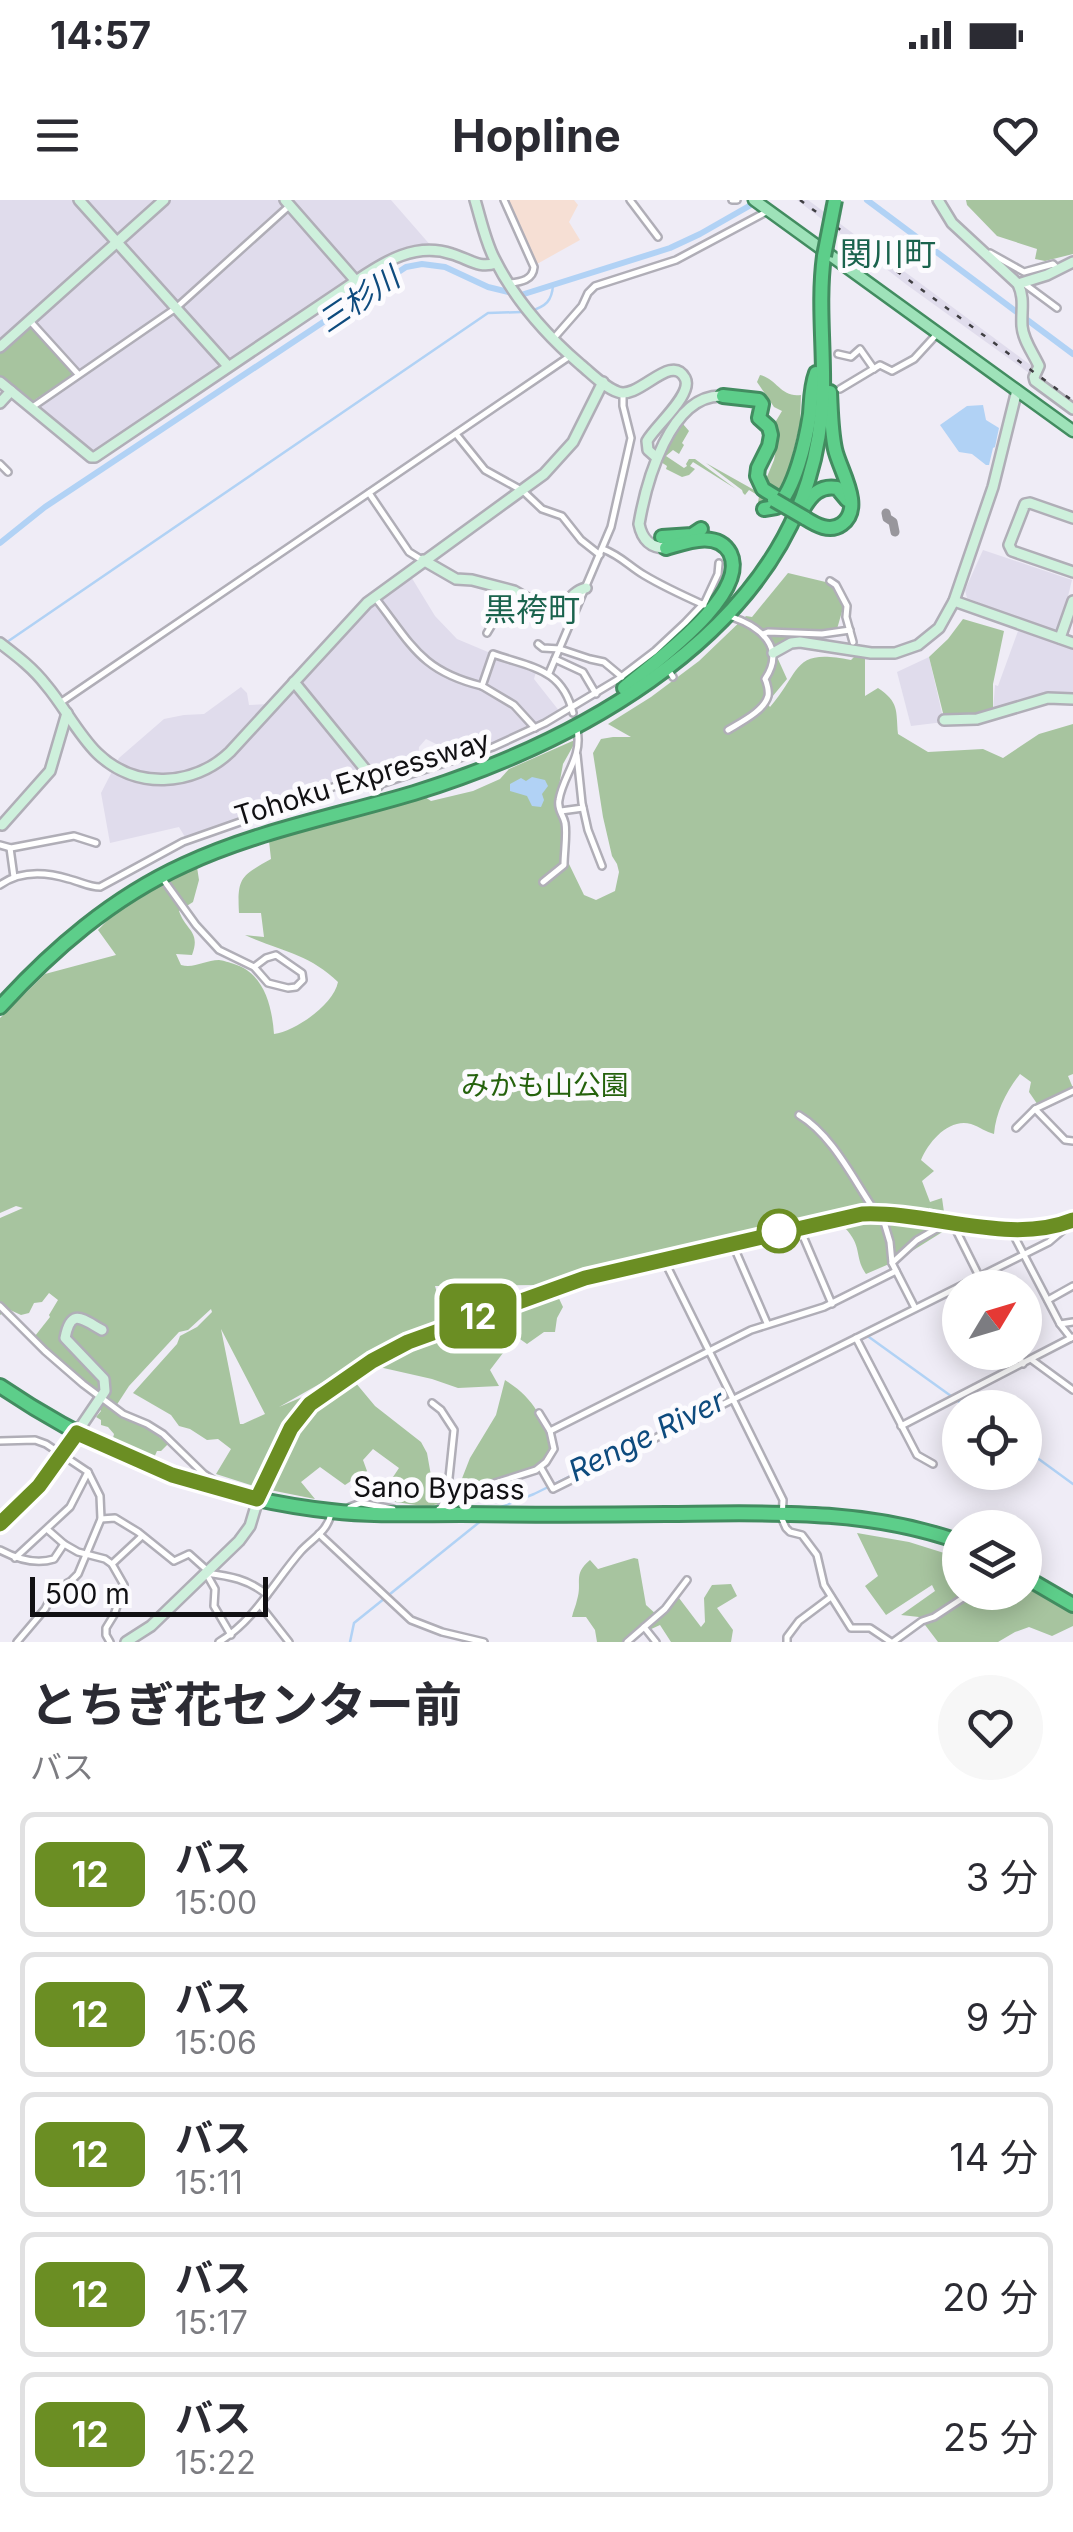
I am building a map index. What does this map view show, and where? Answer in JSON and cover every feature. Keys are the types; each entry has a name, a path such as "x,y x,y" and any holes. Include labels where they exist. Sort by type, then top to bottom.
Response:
{"highway":[{"name":"Tohoku Expressway","path":"0,997 56,941 138,880 239,835 402,789 474,764 555,728 673,654 711,620 766,554 788,511 804,463 813,419 814,291 827,200"},
{"name":"Tohoku Expressway","path":"0,1007 92,920 142,886 180,866 254,838 455,780 520,753 629,694 689,651 727,616 759,578 790,524 816,449 823,394 820,253 835,200"},
{"path":"805,517 822,527 836,527 846,521 852,507 834,443 821,310"},
{"path":"746,482 776,507 786,495 807,431 816,373"},
{"path":"723,396 762,402 759,418 770,428 771,435 757,476 771,502 805,517 822,524 832,525 848,511 846,498 832,487 811,496 775,560 759,578"},
{"path":"723,396 756,402 759,409 753,416"},
{"path":"664,542 701,530"},
{"path":"623,683 705,616 726,589 732,574 731,556 719,544 694,539 664,542"},
{"name":"Sano Bypass","path":"0,1389 75,1436 156,1474 214,1494 331,1511 442,1520 786,1514 883,1526 942,1541"},
{"path":"1042,1591 1073,1602"}],"main road":[{"path":"79,200 228,366"},
{"path":"0,347 164,200"},
{"path":"475,200 496,263 552,340 624,394 669,370 685,377 687,388 683,396 647,441 648,450 657,458"},
{"path":"754,200 1073,431"},
{"path":"938,200 947,217 1021,283 1024,338 1038,366 1035,381 1073,409"},
{"path":"287,203 356,280"},
{"path":"0,382 92,458 388,260 418,251 444,252 484,267 496,263"},
{"path":"1021,283 1073,262"},
{"path":"4,646 36,673 95,751 115,767 144,778 176,779 200,772 219,762 374,597 544,474 568,450 603,382"},
{"path":"773,653 800,642 894,653 930,638 954,601 998,472 1017,390"},
{"path":"0,404 11,392"},
{"path":"664,542 651,546 640,524 657,458 671,431 698,401 723,396"},
{"path":"1073,518 1027,503 1009,546 1012,551 1073,572"},
{"path":"424,560 456,579 512,590 556,614 572,594 586,588"},
{"path":"954,601 1073,643"},
{"path":"1060,638 1073,601"},
{"path":"294,682 378,785"},
{"path":"944,720 977,719 1048,698 1073,699"},
{"path":"1,826 50,770 68,714"},
{"path":"126,1642 151,1626 248,1530 255,1499 300,1416 321,1396 372,1361 421,1337 570,1282 848,1216 874,1214 1011,1230 1037,1230 1072,1221"},
{"path":"0,1524 39,1486 106,1388 104,1379 68,1342 65,1336 70,1322 82,1319 102,1330"}],"street":[{"path":"504,200 534,266 527,279 512,286"},
{"path":"630,200 658,238"},
{"path":"947,217 949,200"},
{"path":"31,408 176,308 287,203"},
{"path":"552,340 595,286 676,260 767,210"},
{"path":"982,250 1024,272 1053,264 1058,269"},
{"path":"1021,283 1057,308"},
{"path":"30,321 79,375"},
{"path":"840,389 880,365 892,371 914,360 938,332"},
{"path":"838,354 851,358 860,349 874,368"},
{"path":"60,703 571,356"},
{"path":"549,674 611,527 630,438 624,394"},
{"path":"456,434 485,470 523,491 542,509 565,518 581,540 624,558 661,585 705,605"},
{"path":"0,464 8,472"},
{"path":"369,493 412,556 424,560"},
{"path":"0,884 40,872 100,887 183,842 257,816 290,799 351,782 378,785 493,747 623,683 705,605 719,564"},
{"path":"830,581 847,606 853,642"},
{"path":"487,633 512,590"},
{"path":"374,597 420,657 439,672 482,686 514,705 535,728"},
{"path":"728,730 766,699 766,678 773,667 773,653 762,634 732,617"},
{"path":"762,634 850,630"},
{"path":"538,644 610,664 623,683"},
{"path":"482,686 494,654 549,674 568,695 572,711"},
{"path":"555,659 583,672 596,694"},
{"path":"583,672 594,660"},
{"path":"543,882 564,865 565,825 558,805 580,744 578,730"},
{"path":"577,755 583,808 602,866"},
{"path":"560,811 583,808"},
{"path":"0,845 10,848 74,836 96,843"},
{"path":"10,848 14,877"},
{"path":"165,882 215,947 254,968 268,984 288,988 296,987 302,980 302,974 276,955 254,968"},
{"path":"1016,1128 1035,1109 1073,1091"},
{"path":"1035,1109 1065,1140 1073,1141"},
{"path":"799,1115 837,1154 884,1222 892,1263 915,1308"},
{"path":"892,1263 918,1240 950,1221 976,1270"},
{"path":"991,1270 1052,1240 1072,1221"},
{"path":"800,1227 832,1304"},
{"path":"1011,1230 1060,1324 1072,1339 1042,1355"},
{"path":"731,1242 767,1323"},
{"path":"663,1259 784,1503 790,1532 802,1535"},
{"path":"550,1431 767,1323 832,1304 896,1271"},
{"path":"1048,1300 1073,1286"},
{"path":"541,1468 552,1486 942,1294"},
{"path":"0,1306 101,1398 163,1434 212,1480 255,1499"},
{"path":"1060,1324 1073,1322"},
{"path":"862,1335 901,1426 919,1458 933,1464"},
{"path":"1042,1367 1073,1390"},
{"path":"901,1426 1012,1370"},
{"path":"432,1403 451,1422 454,1438 447,1498 439,1509"},
{"path":"273,1498 331,1511 361,1503 398,1509 452,1506 492,1484 541,1468 554,1449 550,1431 538,1413"},
{"path":"0,1441 35,1440 46,1444 88,1472 100,1496 101,1519 75,1578 54,1590 45,1609 17,1642"},
{"path":"15,1558 70,1507 88,1472"},
{"path":"219,1642 260,1605 301,1551 329,1524 331,1511"},
{"path":"101,1519 115,1518 174,1562 189,1554 214,1582 214,1606 230,1635"},
{"path":"797,1523 817,1555 830,1597 851,1628 870,1628 892,1642 945,1610"},
{"path":"47,1529 64,1544 112,1564 124,1585 106,1628 110,1642"},
{"path":"319,1534 404,1615 419,1624 484,1642"},
{"path":"112,1564 142,1537"},
{"path":"0,1550 15,1558 49,1561 64,1544"},
{"path":"207,1572 240,1579 267,1595"},
{"path":"628,1642 665,1609 687,1580"},
{"path":"788,1642 787,1637 799,1620 830,1597"},
{"path":"260,1605 289,1642"},
{"path":"644,1627 656,1642"}],"shaded area":[{"path":"0,200 391,200 432,247 387,256 92,454 40,411 40,406 81,377 27,318 0,341"},
{"path":"505,200 574,200 578,205 569,222 580,240 537,264"},
{"path":"797,200 808,200 1036,369 1034,374 907,285"},
{"path":"983,550 1072,580 1060,629 1054,632 967,598 965,590"},
{"path":"410,575 435,616 457,639 536,672 534,679 560,712 462,757 426,739 419,747 418,762 412,770 381,782 359,782 292,796 258,814 185,837 179,827 110,843 101,793 119,758 164,719 204,714 241,687 247,693 249,705 269,704 359,614"},
{"path":"1018,631 1073,648 1073,696 993,712 995,685 998,686"},
{"path":"929,657 944,722 911,726 897,672"}],"green space":[{"path":"966,200 1073,200 1073,254 1045,261 1035,259 1037,249 997,236"},
{"path":"30,326 74,374 30,403 0,379 0,352"},
{"path":"760,375 789,394 801,395 800,424 785,492 775,506 764,507 758,503 759,496 749,490 745,495 706,463 774,501 776,496 764,484 779,433 773,426 782,411 774,407 757,382"},
{"path":"683,424 689,431 684,445 679,454 673,450 666,456 684,468 689,459 695,459 736,489 693,462 690,466 695,469 682,477 658,460"},
{"name":"みかも山公園","path":"788,573 834,584 843,608 835,636 796,639 773,648 787,679 767,703 770,707 800,665 808,660 851,660 856,655 865,659 865,696 878,688 885,693 895,707 898,734 928,752 983,749 1003,758 1039,734 1073,724 1073,1074 1068,1076 1073,1095 1042,1111 1029,1092 1031,1082 1020,1074 1002,1102 994,1134 963,1123 941,1133 921,1160 934,1171 922,1181 930,1202 942,1198 944,1212 929,1208 929,1214 872,1210 833,1216 543,1285 435,1286 445,1320 388,1345 279,1407 335,1383 287,1432 260,1488 216,1474 231,1449 218,1439 207,1440 179,1426 171,1415 133,1393 180,1336 197,1327 211,1309 188,1330 179,1332 129,1386 116,1406 35,1336 58,1300 49,1293 42,1302 34,1303 29,1313 21,1315 8,1309 0,1315 0,1218 23,1208 16,1206 0,1213 0,1018 45,974 116,955 98,930 126,901 197,867 199,880 193,902 179,911 195,941 192,955 176,954 181,965 219,960 244,968 264,992 274,1034 293,1028 322,1007 338,982 305,959 245,935 264,937 261,913 239,913 239,892 247,874 271,859 269,841 425,797 431,801 473,791 500,779 509,769 577,739 563,764 555,807 562,822 562,843 584,895 596,900 615,891 619,872 603,817 593,753 601,739 631,737 608,724 699,661 746,616 752,617","holes":["221,1329 265,1414 240,1424"]},
{"path":"963,619 1004,631 993,684 993,712 977,718 944,717 929,657"},
{"path":"871,1222 944,1231 896,1261 866,1274 845,1228"},
{"path":"555,1290 563,1307 555,1332 544,1332 527,1344 517,1337 512,1341 490,1370 499,1386 458,1388 379,1367 436,1338 506,1311 517,1315"},
{"path":"505,1380 524,1394 536,1410 555,1448 555,1456 545,1469 496,1484 452,1504 470,1458 496,1415"},
{"path":"355,1382 375,1406 421,1442 433,1487 444,1502 426,1506 395,1502 400,1488 391,1480 399,1468 373,1449 363,1460 367,1471 355,1485 351,1481 345,1485 320,1467 301,1482 315,1499 270,1490 302,1427 326,1401"},
{"path":"102,1402 168,1444 157,1451 153,1460 111,1446 114,1434 96,1417"},
{"path":"857,1533 942,1552 942,1610 1042,1610 1042,1597 1073,1614 1073,1626 1052,1636 1029,1627 998,1642 938,1642 919,1617 901,1615 935,1591 932,1585 886,1615 865,1586 878,1576"},
{"path":"638,1559 646,1605 658,1616 679,1598 701,1627 705,1622 704,1598 712,1585 731,1584 737,1596 717,1608 733,1630 731,1642 671,1642 660,1625 636,1636 633,1642 597,1642 595,1630 586,1617 572,1617 581,1570 590,1560 598,1569"}],"water":[{"path":"983,405 986,420 999,428 989,465 972,454 959,452 940,425 967,406"},
{"path":"532,777 545,780 548,786 542,794 541,807 532,806 527,796 510,791 510,784"}],"waterway":[{"name":"三杉川","path":"867,200 1073,354"},
{"name":"三杉川","path":"0,543 45,507 406,267 445,267 488,287 521,295 670,248 758,201"},
{"path":"531,311 547,302 553,285"},
{"path":"7,642 488,313 522,312"},
{"name":"Renge River","path":"496,1509 534,1494 862,1332 943,1390"},
{"name":"Renge River","path":"1042,1461 1073,1484"},
{"name":"Renge River","path":"350,1642 354,1623 482,1520"}],"taxiway":[{"path":"886,513 895,532"}],"railway":[{"path":"800,200 1073,401"}],"bus line":[{"name":"12","path":"0,1524 39,1486 77,1433 172,1475 257,1499 300,1416 310,1404 372,1361 421,1337 585,1278 862,1214 901,1215 1011,1230 1037,1230 1073,1220"}],"district":[{"name":"関川町","path":"888,254"},
{"name":"黒袴町","path":"532,610"}]}
